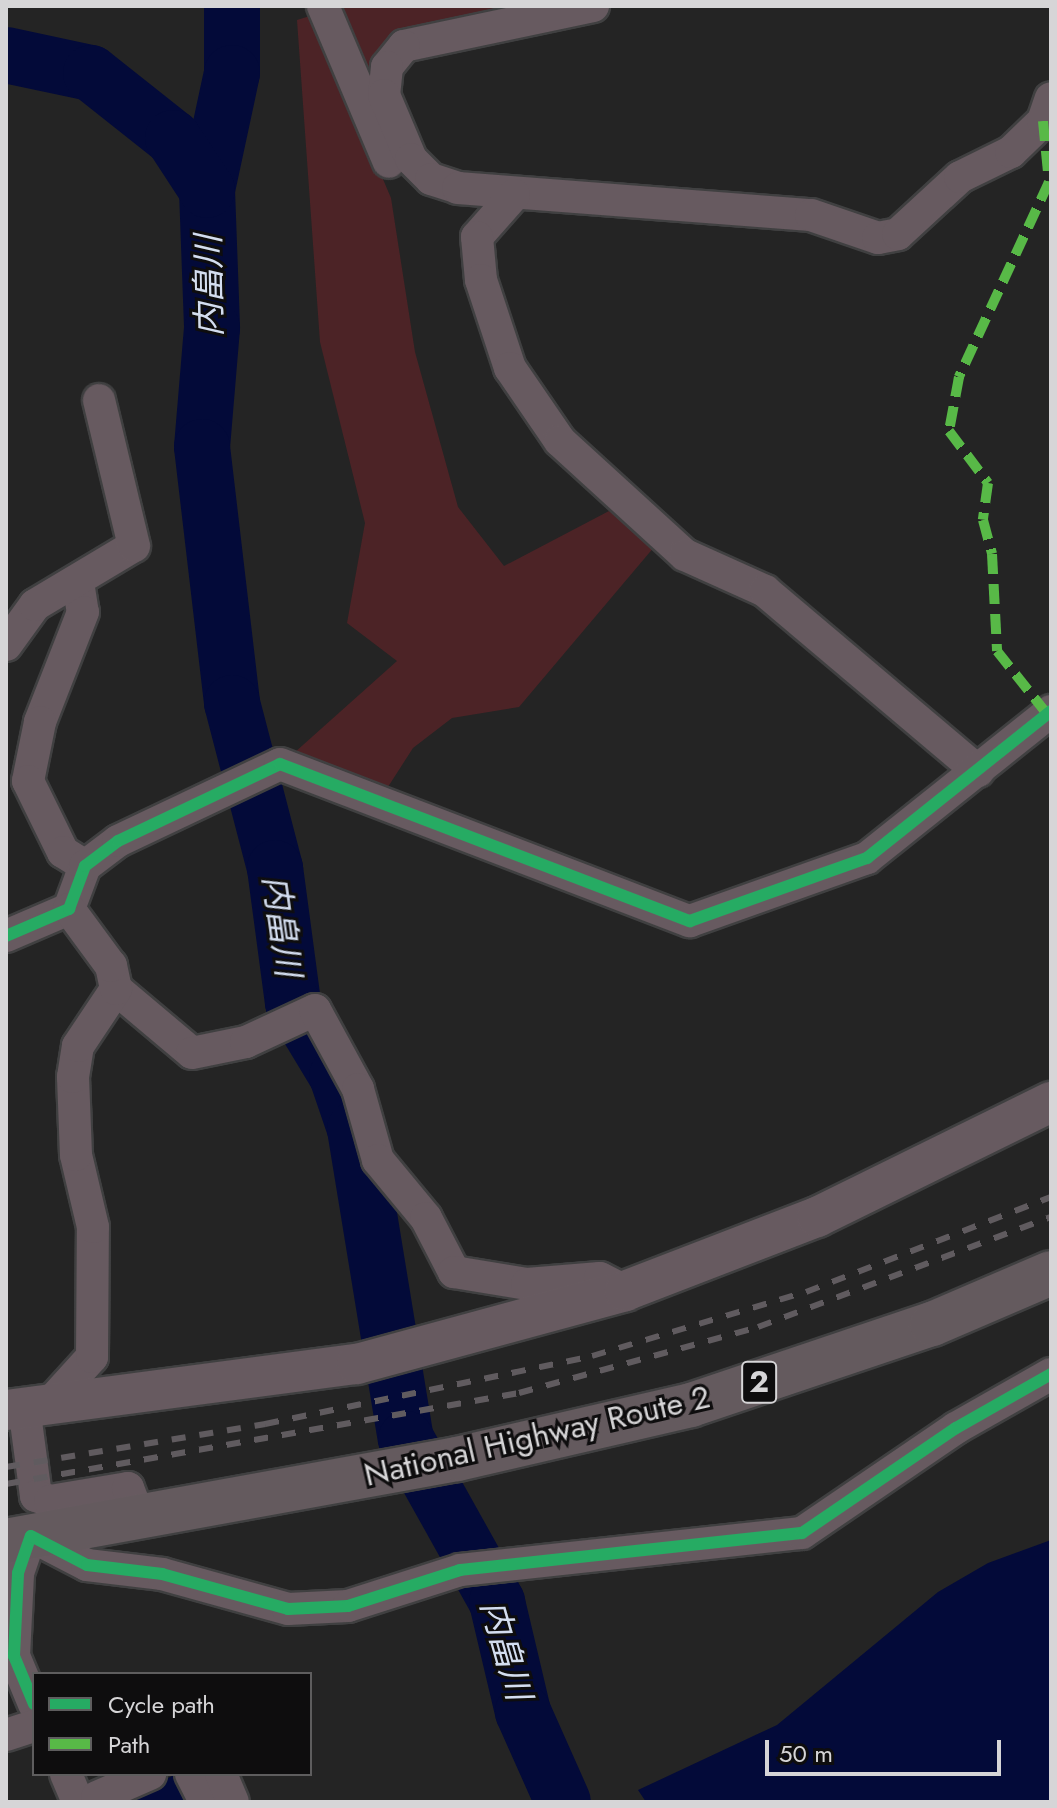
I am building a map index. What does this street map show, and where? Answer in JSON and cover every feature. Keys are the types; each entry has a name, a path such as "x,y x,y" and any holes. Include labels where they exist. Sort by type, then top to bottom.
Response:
{"highway":[{"name":"National Highway Route 2","path":"19,1539 457,1459 691,1405 932,1324 1051,1273"}],"street":[{"path":"323,6 391,166 420,187 431,179"},
{"path":"593,6 404,46 387,67 384,95 400,140 431,179 514,195 811,215 878,238 898,234 960,177 1011,152 1043,121 1051,98"},
{"path":"514,195 477,237 481,280 510,368 560,441 685,555 765,591 978,771"},
{"path":"6,645 35,605 134,546 99,400"},
{"path":"78,582 83,612 40,722 30,771 37,811 63,852 85,866"},
{"path":"6,936 69,909 85,866 118,841 280,764 690,921 867,858 1051,711"},
{"path":"6,750 30,771"},
{"path":"69,909 111,966 116,989 192,1053 246,1042 302,1016 358,1089 378,1160 426,1218 454,1272 527,1284 600,1278 625,1291"},
{"path":"27,1406 92,1357 93,1227 76,1155 73,1077 78,1046 116,989"},
{"path":"27,1406 357,1364 431,1347 625,1291 817,1217 1051,1102"},
{"path":"32,1699 14,1656 19,1539 87,1565 162,1574 288,1609 348,1606 460,1570 802,1533 956,1428 1051,1374"},
{"path":"27,1406 36,1496 50,1501 128,1488 139,1517"},
{"path":"6,1735 32,1727"},
{"path":"83,1790 142,1776"},
{"path":"192,1776 205,1802"},
{"path":"222,1776 233,1802"}],"shaded area":[{"path":"333,6 522,6 408,28 362,86"},
{"path":"313,15 391,198 415,352 458,507 504,566 609,511 655,546 519,707 452,718 413,748 386,790 294,753 397,661 347,623 365,523 320,342 297,20"},
{"path":"1051,1540 1051,1802 646,1802 638,1790 777,1725 938,1592 988,1563"},
{"path":"172,1776 178,1776 209,1802 119,1802"}],"waterway":[{"name":"内畠川","path":"232,6 232,73 207,190 212,328 202,447 232,703 275,868 293,1003 337,1076 355,1129 406,1439 497,1602 523,1712 563,1802"},
{"path":"6,55 91,73 173,138 207,190"}],"railway":[{"path":"6,1467 265,1424 592,1356 806,1292 1051,1197"},
{"path":"6,1484 519,1393 758,1327 1051,1217"}],"marked path":[{"path":"1043,121 1049,182 959,377 949,431 988,483 983,520 992,554 997,651 1051,719"}],"cycle path":[{"path":"6,936 69,909 85,866 118,841 280,764 690,921 867,858 1051,711"},
{"path":"32,1699 14,1656 18,1573 31,1536 87,1565 162,1574 288,1609 348,1606 460,1570 802,1533 956,1428 1051,1374"}]}
